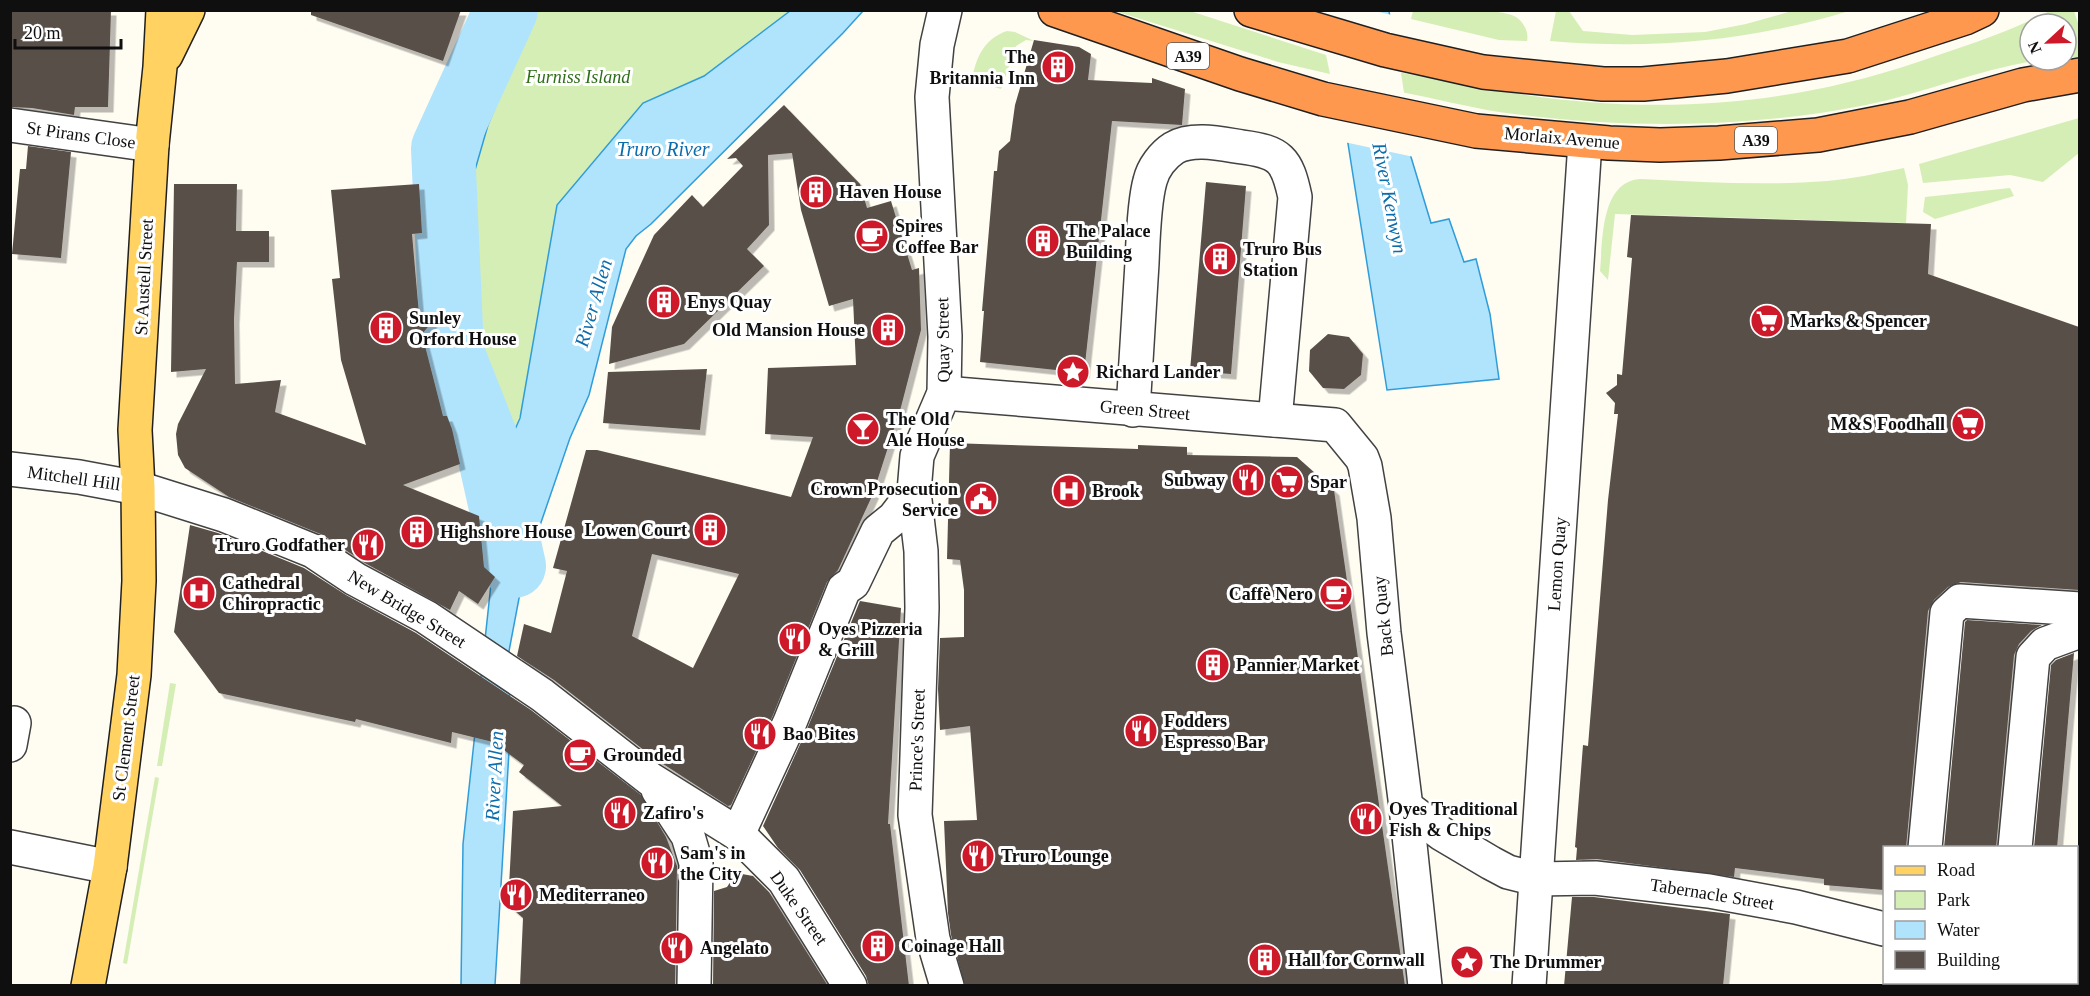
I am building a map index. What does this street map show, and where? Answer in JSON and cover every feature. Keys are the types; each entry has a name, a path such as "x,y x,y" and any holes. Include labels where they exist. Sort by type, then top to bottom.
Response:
{"highway":[{"name":"Morlaix Avenue","path":"1054,10 1240,74 1323,99 1476,131 1585,142 1671,145 1818,135 1910,117 2023,85 2079,75"},
{"path":"1251,10 1313,30 1483,72 1593,83 1643,84 1727,76 1848,56 1965,18 1982,10"}],"main road":[{"name":"St Austell Street","path":"138,488 135,430 152,145 163,10"},
{"name":"St Austell Street","path":"160,67 188,10"},
{"name":"St Clement Street","path":"88,986 110,867 134,675 139,581 138,488"}],"street":[{"name":"Quay Street","path":"914,492 917,456 944,393 945,336 932,97 937,45 945,10"},
{"name":"St Pirans Close","path":"10,125 152,145"},
{"name":"Lemon Quay","path":"1529,986 1585,142"},
{"path":"1133,410 1143,245 1150,181 1159,163 1174,148 1188,143 1220,144 1272,152 1284,164 1291,179 1295,197 1275,420"},
{"name":"Green Street","path":"944,393 1335,425 1342,433"},
{"name":"Back Quay","path":"1342,433 1362,458 1374,518 1384,633 1425,986"},
{"name":"Mitchell Hill","path":"10,469 79,477 138,488"},
{"name":"New Bridge Street","path":"138,488 224,514 313,551 355,579 454,634 594,734 650,779"},
{"path":"738,834 790,722 844,589 853,583 878,531 894,518 914,492"},
{"name":"Prince's Street","path":"914,492 921,551 922,608 915,815 933,939 947,986"},
{"path":"1925,846 1947,613 1960,601 2079,609"},
{"path":"2015,846 2033,657 2045,644 2079,631"},
{"path":"650,779 685,830 696,863 694,986"},
{"name":"Duke Street","path":"650,779 738,834 784,880 850,986"},
{"path":"1406,807 1449,838 1491,863 1508,872 1536,879"},
{"path":"10,847 110,867"},
{"name":"Tabernacle Street","path":"1536,879 1595,878 1709,891 1796,907 1883,930"}],"green space":[{"path":"1466,10 1508,14 1519,19 1524,25 1527,31 1527,41 1499,40 1411,19 1413,11"},
{"name":"Furniss Island","path":"534,11 790,11 704,76 643,103 505,453 458,229 488,125"},
{"path":"1115,11 1190,11 1326,55 1330,74 1278,62"},
{"path":"1556,11 1569,11 1583,31 1632,35 1705,32 1746,24 1792,11 1849,11 1775,30 1701,41 1589,44 1550,41"},
{"path":"2074,11 2074,12 2047,12"},
{"path":"2078,23 2079,26 2078,57"},
{"path":"2017,26 2018,64 1866,105 1775,119 1637,124 1545,118 1475,108 1401,92 1398,72 1563,100 1672,105 1713,103 1795,93 1877,75"},
{"path":"1007,31 1015,32 1034,41 1026,40 1016,46 1001,89 972,80 982,50 992,39"},
{"path":"2079,118 2079,153 2043,182 2010,175 1923,183 1919,164"},
{"path":"1904,168 1908,185 1906,223 1615,214 1608,280 1600,271 1606,214 1618,190 1628,182 1641,179 1734,183 1827,181"},
{"path":"2010,188 2014,196 1935,219 1923,212 1925,197"},
{"path":"170,683 176,684 162,766 157,766"},
{"path":"155,777 159,778 127,964 123,963"}],"water":[{"name":"Truro River","path":"483,11 534,11 488,125 458,229 505,452 520,418 557,205 643,103 704,76 790,11 863,11 651,224 636,236 626,249 589,395 570,438 524,572 509,651 510,735 495,985 461,985 463,844 505,454 482,469 449,308 440,187"},
{"name":"River Kenwyn","path":"1327,11 1389,11 1411,157 1431,223 1449,219 1464,262 1476,259 1490,314 1499,379 1387,390"}],"pier":[{"path":"1325,10 1375,11 1392,15 1414,157 1344,142"}],"building":[{"path":"10,10 111,10 108,107 75,107 74,115 10,107"},
{"path":"311,10 461,10 443,61 311,15"},
{"name":"The Palace Building","path":"1034,40 1079,47 1091,54 1088,80 1152,83 1152,78 1185,89 1182,125 1112,121 1084,373 980,362 994,171 997,171 999,151 1010,141 1015,105"},
{"path":"784,105 860,184 867,208 891,201 912,270 919,268 921,330 901,407 873,494 838,570 827,582 773,715 731,805 728,806 654,758 554,680 517,656 524,624 551,633 567,571 553,568 586,450 597,450 791,497 813,437 765,434 768,368 856,365 853,299 829,306 801,210 792,153 768,155 769,225 747,249 764,266 684,344 609,364 612,327 654,235 692,195 703,207 743,166 736,158 727,159","holes":["652,554 739,574 693,668 632,636"]},
{"path":"28,146 71,152 61,258 12,254 20,169 26,169"},
{"name":"Truro Bus Station","path":"1206,182 1246,186 1231,374 1190,371"},
{"path":"174,184 237,184 236,231 269,231 269,262 237,262 234,319 235,384 281,380 275,412 366,445 341,360 332,279 340,278 331,190 419,184 422,233 412,234 419,314 432,322 422,334 443,416 447,416 452,429 460,464 403,485 479,516 484,567 495,577 478,604 459,591 450,610 365,563 323,535 229,497 185,468 178,455 176,434 178,424 206,369 171,372"},
{"path":"1631,215 1931,224 1928,274 2079,327 2079,590 1961,582 1948,587 1934,600 1928,611 1906,846 1883,846 1883,890 1824,885 1824,879 1735,868 1734,877 1597,859 1576,860 1583,745 1588,746 1608,500 1618,414 1614,414 1615,403 1606,393 1617,385 1617,374 1622,375 1632,258 1627,257"},
{"path":"1328,334 1349,337 1363,354 1361,375 1344,389 1323,388 1309,371 1310,350"},
{"path":"707,369 700,430 603,423 608,372"},
{"path":"950,443 1138,449 1138,445 1187,447 1187,455 1297,457 1334,490 1405,986 965,986 951,935 948,913 944,821 977,820 970,726 940,730 938,689 940,638 964,637 964,590 960,560 947,559"},
{"path":"190,525 218,533 304,568 346,595 416,633 531,710 641,795 666,837 677,866 675,986 520,986 523,918 508,905 513,811 562,806 519,772 524,765 493,742 452,732 451,743 356,719 355,722 219,693 174,632"},
{"path":"860,601 901,608 888,824 890,824 909,986 869,986 866,976 800,870 778,848 763,826 807,729"},
{"path":"1967,620 2042,625 2031,631 2019,644 2014,655 1996,846 1944,846"},
{"path":"2074,653 2057,846 2034,846 2051,665 2056,660"},
{"path":"742,874 753,876 769,892 828,986 713,986 714,891 727,887 731,881"},
{"path":"1572,897 1594,897 1730,914 1723,986 1564,986"}],"waterway":[{"name":"River Allen","path":"506,10 443,148 452,352 485,436 514,566"}],"place":[{"name":"The Britannia Inn","path":"1058,67"},
{"name":"Haven House","path":"816,192"},
{"name":"Spires Coffee Bar","path":"872,236"},
{"name":"The Palace Building","path":"1043,241"},
{"name":"Truro Bus Station","path":"1220,259"},
{"name":"Enys Quay","path":"664,302"},
{"name":"Marks & Spencer","path":"1767,321"},
{"name":"Sunley Orford House","path":"386,328"},
{"name":"Old Mansion House","path":"888,330"},
{"name":"Richard Lander","path":"1073,372"},
{"name":"M&S Foodhall","path":"1968,424"},
{"name":"The Old Ale House","path":"863,429"},
{"name":"Subway","path":"1248,480"},
{"name":"Spar","path":"1287,482"},
{"name":"Brook","path":"1069,491"},
{"name":"Crown Prosecution Service","path":"981,499"},
{"name":"Lowen Court","path":"710,530"},
{"name":"Highshore House","path":"417,532"},
{"name":"Truro Godfather","path":"368,545"},
{"name":"Cathedral Chiropractic","path":"199,593"},
{"name":"Caffè Nero","path":"1336,594"},
{"name":"Oyes Pizzeria & Grill","path":"795,639"},
{"name":"Pannier Market","path":"1213,665"},
{"name":"Fodders Espresso Bar","path":"1141,731"},
{"name":"Bao Bites","path":"760,734"},
{"name":"Grounded","path":"580,755"},
{"name":"Zafiro's","path":"620,813"},
{"name":"Oyes Traditional Fish & Chips","path":"1366,819"},
{"name":"Truro Lounge","path":"978,856"},
{"name":"Sam's in the City","path":"657,863"},
{"name":"Mediterraneo","path":"516,895"},
{"name":"Coinage Hall","path":"878,946"},
{"name":"Angelato","path":"677,948"},
{"name":"Hall for Cornwall","path":"1265,960"},
{"name":"The Drummer","path":"1467,962"}]}
